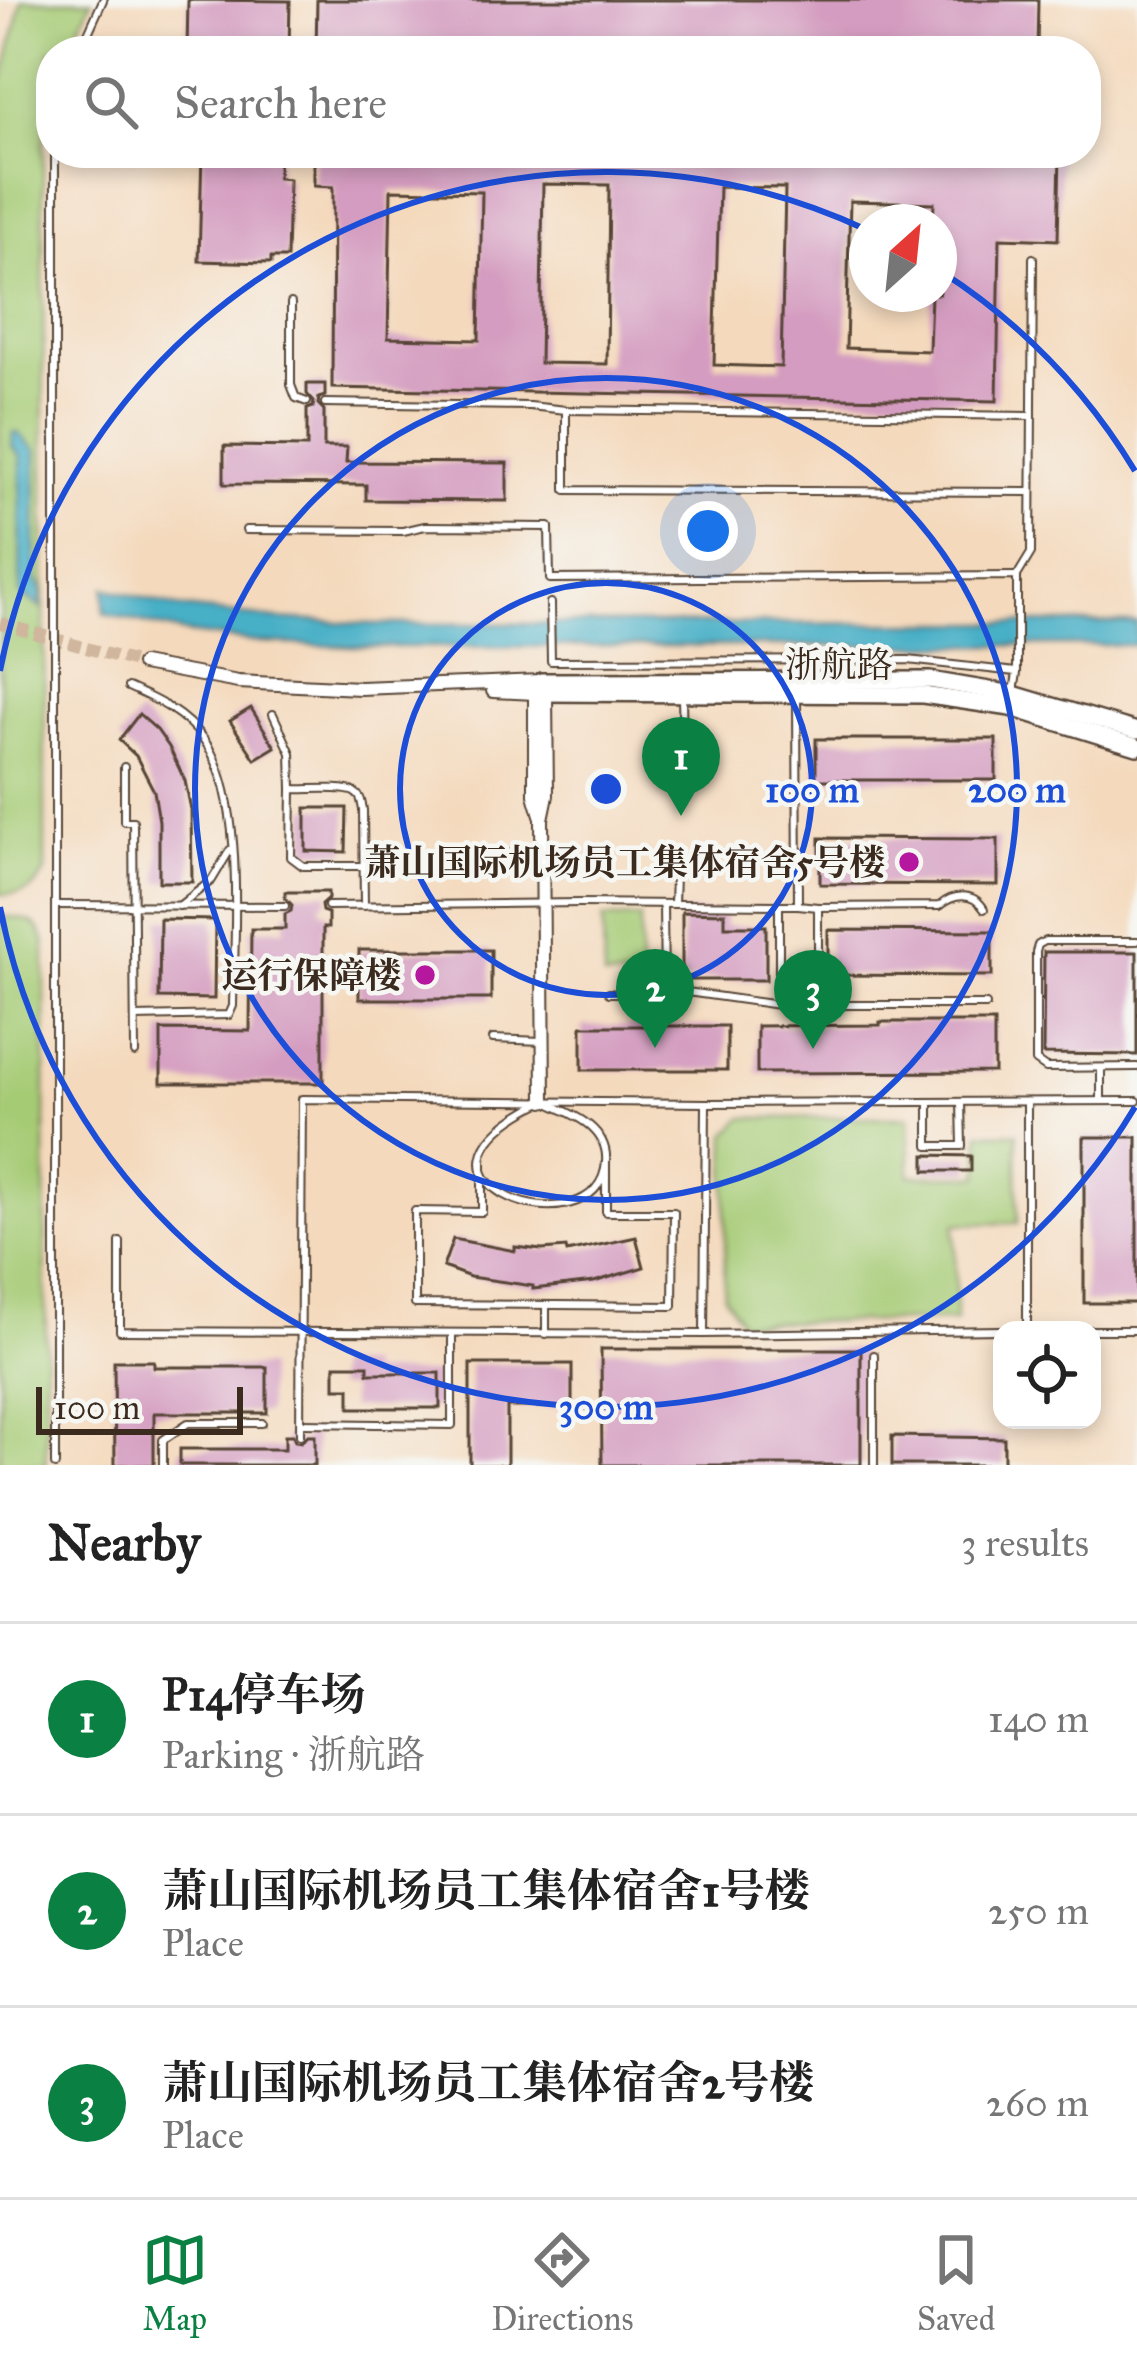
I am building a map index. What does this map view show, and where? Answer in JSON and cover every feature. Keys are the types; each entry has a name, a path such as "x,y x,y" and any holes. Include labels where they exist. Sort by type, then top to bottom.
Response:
{"street":[{"path":"142,664 238,682 541,689 535,795 542,819 544,1101"},
{"name":"浙航路","path":"541,689 929,680 1137,731"},
{"name":"浙航路","path":"541,689 922,695 1012,701 1137,747"}],"lane":[{"path":"87,36 103,0"},
{"path":"55,168 56,1465"},
{"path":"1012,701 1017,673 1016,575 1031,553 1033,258"},
{"path":"291,303 291,385 296,398 307,402"},
{"path":"325,403 1032,416"},
{"path":"566,410 566,490 1031,492"},
{"path":"246,530 549,527 550,579 1016,575"},
{"path":"550,603 550,661 908,660 1017,673"},
{"path":"128,687 185,718 218,762 228,794 234,907 229,1015 135,1017"},
{"path":"796,693 798,905"},
{"path":"682,694 683,744"},
{"path":"273,714 291,754 291,856 303,866 363,866"},
{"path":"124,767 124,821 134,821 135,1053"},
{"path":"292,789 341,790 361,798 364,906"},
{"path":"178,906 212,880 232,847"},
{"path":"494,853 543,854"},
{"path":"674,875 674,904"},
{"path":"328,906 938,907 964,896 984,909"},
{"path":"663,904 664,992"},
{"path":"55,905 285,906"},
{"path":"778,1004 779,905"},
{"path":"818,907 818,1005"},
{"path":"1137,941 1046,941 1036,948 1036,1061 1046,1068 1137,1067"},
{"path":"609,993 687,992 778,1004 986,1006"},
{"path":"494,1039 544,1041"},
{"path":"1101,1068 1101,1101"},
{"path":"300,1435 302,1099 1137,1101"},
{"path":"544,1101 581,1120 603,1141 606,1212 674,1212 674,1306 415,1304 415,1211 482,1212 483,1150 489,1139 503,1123 544,1101"},
{"path":"929,1102 929,1146 962,1145 961,1102"},
{"path":"1027,1102 1027,1321"},
{"path":"704,1334 706,1103"},
{"path":"482,1162 484,1176 494,1189 528,1205 585,1198 602,1179 606,1164"},
{"path":"120,1242 120,1330 452,1334 993,1330"},
{"path":"546,1334 547,1305"},
{"path":"1101,1330 1137,1330"},
{"path":"300,1423 452,1425 452,1334"},
{"path":"874,1355 874,1465"},
{"path":"163,1465 163,1441 188,1423 262,1423"}],"green space":[{"path":"22,0 92,0 75,36 36,36 36,168 43,168 45,871 32,888 8,894 0,894 0,92"},
{"path":"0,917 30,922 45,945 46,1465 0,1465"},
{"path":"640,918 641,978 604,978 603,919"},
{"path":"909,1117 910,1176 980,1176 980,1133 1017,1133 1018,1223 955,1224 956,1321 741,1322 724,1295 727,1135 743,1118"}],"water":[{"path":"13,433 36,450 35,579 41,587 41,608 20,593 21,456 12,446"},
{"path":"105,588 177,607 374,624 1137,623 1137,645 354,647 261,643 184,633 104,613"}],"building":[{"path":"188,0 290,1 289,36 187,36"},
{"path":"317,0 1038,0 1037,36 316,36"},
{"path":"202,168 278,168 278,178 289,179 287,258 271,258 271,263 199,261"},
{"path":"314,168 1060,168 1058,240 1000,238 997,401 332,388 333,187 314,186","holes":["543,184 609,185 607,364 540,363","719,187 785,188 781,367 714,365","391,190 482,192 479,340 388,338"]},
{"path":"307,384 325,384 325,396 318,404 324,410 324,447 347,447 346,462 507,463 507,501 366,500 366,485 224,484 224,446 307,447 307,409 314,402 307,394"},
{"path":"251,708 275,747 255,759 230,721"},
{"path":"139,714 169,747 185,781 191,810 192,882 159,882 154,791 136,756 119,740"},
{"path":"816,739 996,739 996,780 816,780"},
{"path":"306,808 347,808 346,852 306,851"},
{"name":"萧山国际机场员工集体宿舍5号楼","path":"820,838 998,839 998,885 820,884"},
{"path":"285,892 328,892 321,905 328,913 328,928 323,928 323,1083 161,1083 161,1030 250,1031 251,929 285,929 285,914 292,905"},
{"path":"682,912 725,913 725,926 766,926 766,980 682,980"},
{"path":"160,919 215,920 214,999 159,998"},
{"path":"828,930 992,931 992,976 828,975"},
{"name":"运行保障楼","path":"359,950 491,950 491,999 359,999"},
{"path":"1044,952 1137,952 1137,1055 1043,1054"},
{"path":"994,1022 994,1072 757,1073 757,1026"},
{"path":"582,1026 727,1026 727,1070 582,1070"},
{"path":"1084,1137 1137,1137 1137,1303 1084,1303"},
{"path":"925,1155 971,1156 971,1171 925,1171"},
{"path":"636,1237 644,1267 594,1282 533,1289 443,1267 453,1239 515,1251 515,1247 566,1248 567,1252"},
{"path":"601,1349 861,1349 861,1465 602,1465"},
{"path":"114,1361 154,1361 154,1367 267,1367 267,1413 154,1413 154,1465 115,1465"},
{"path":"470,1364 572,1364 572,1407 507,1407 507,1465 470,1465"},
{"path":"335,1365 368,1365 368,1373 440,1373 440,1408 350,1408 350,1388 335,1388"},
{"path":"285,1435 301,1442 315,1435 315,1465 180,1465 180,1449 285,1449"},
{"path":"892,1436 1004,1438 1004,1465 892,1465"}],"tunnel":[{"path":"0,623 142,664"}],"place":[{"name":"P14停车场","path":"681,816"},
{"name":"萧山国际机场员工集体宿舍5号楼","path":"909,862"},
{"name":"运行保障楼","path":"425,975"},
{"name":"萧山国际机场员工集体宿舍1号楼","path":"655,1048"},
{"name":"萧山国际机场员工集体宿舍2号楼","path":"813,1049"}]}
